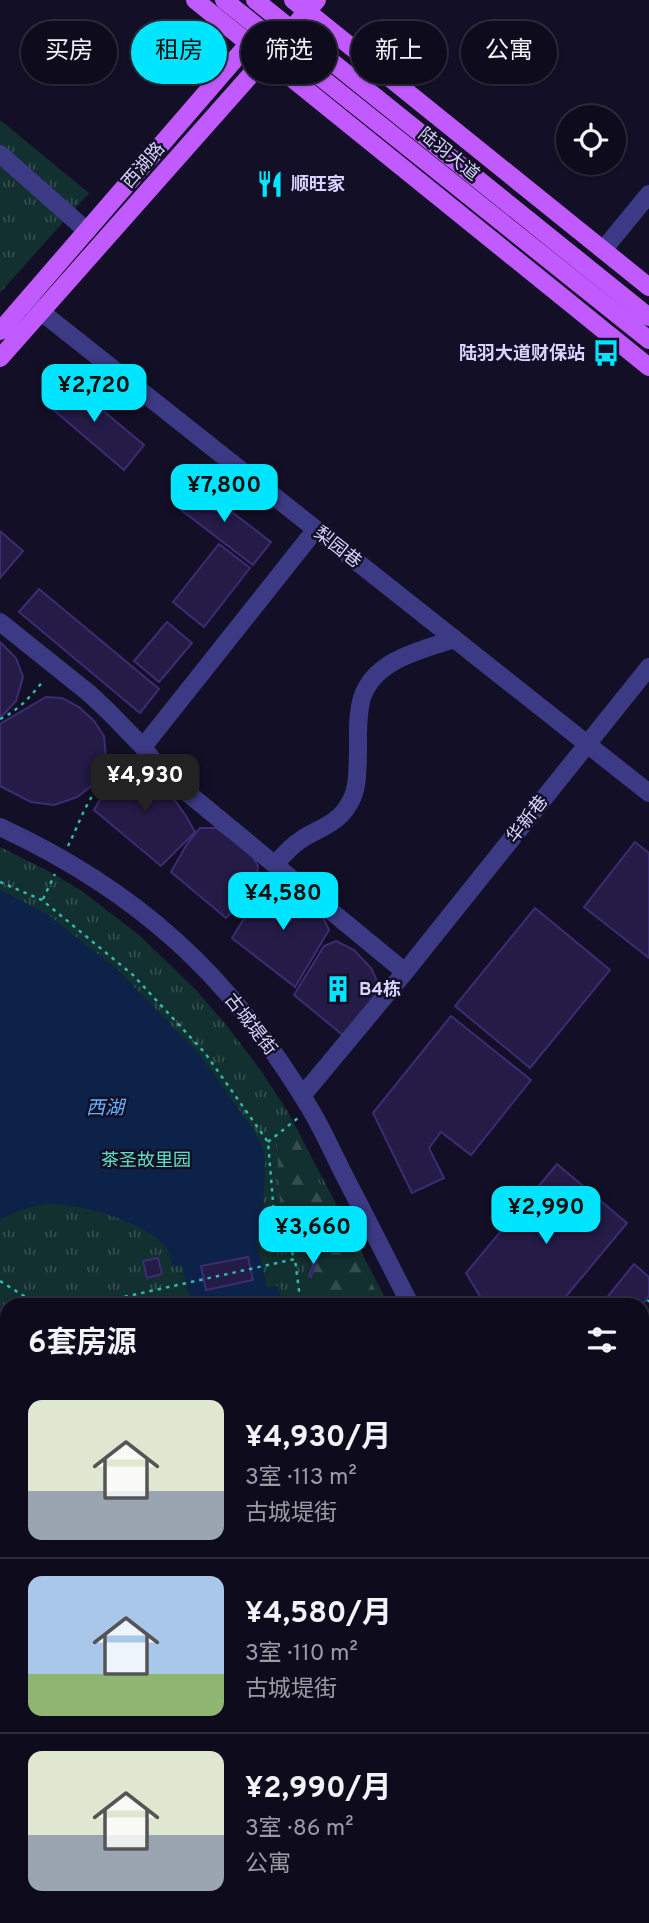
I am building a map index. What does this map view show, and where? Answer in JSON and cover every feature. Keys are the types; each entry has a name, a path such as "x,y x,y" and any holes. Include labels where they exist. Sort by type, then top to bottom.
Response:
{"main road":[{"path":"195,0 241,28"},
{"name":"陆羽大道","path":"224,0 242,21"},
{"name":"陆羽大道","path":"255,0 281,21"},
{"path":"301,3 649,287"},
{"name":"西湖路","path":"269,21 301,3"},
{"name":"西湖路","path":"294,21 301,3"},
{"name":"西湖路","path":"0,358 87,231 241,53"},
{"name":"陆羽大道","path":"337,66 649,317"},
{"name":"西湖路","path":"0,331 34,306 241,84"},
{"path":"297,84 649,367"},
{"name":"陆羽大道","path":"327,84 649,340"}],"street":[{"path":"0,154 87,231"},
{"path":"603,250 649,194"},
{"name":"梨园巷","path":"34,306 649,793"},
{"path":"143,747 316,529"},
{"path":"0,622 110,713 172,780 405,972"},
{"path":"275,865 290,847 329,825 340,817 350,804 357,783 359,711 363,694 376,676 393,662 413,652 454,639"},
{"name":"华新巷","path":"306,1102 405,972 649,667"},
{"name":"古城堤街","path":"0,827 62,858 130,902 200,963 246,1014 306,1102 407,1298"}],"path":[{"path":"0,719 26,702 55,667"},
{"path":"42,900 92,796 112,773 143,747"},
{"path":"0,883 42,900 133,975 205,1053 268,1142 274,1214 295,1259 300,1298"},
{"path":"268,1142 306,1102"},
{"path":"118,1298 295,1259"},
{"path":"0,1281 24,1298"}],"green space":[{"path":"0,120 89,193 0,293"},
{"name":"西湖","path":"0,847 82,891 139,935 196,990 228,1027 288,1112 385,1298 0,1298"},
{"path":"288,1132 295,1136 379,1298 304,1298 305,1273 315,1237 309,1226 280,1203 279,1138"}],"water":[{"name":"西湖","path":"0,890 47,914 118,970 199,1054 253,1129 265,1159 263,1212 267,1238 256,1241 267,1288 278,1286 281,1298 190,1298 182,1265 173,1267 167,1249 157,1238 110,1215 75,1206 46,1204 0,1219"}],"building":[{"path":"64,378 144,445 124,470 44,402"},
{"path":"194,483 271,542 253,565 176,506"},
{"path":"0,531 23,551 0,578"},
{"path":"219,544 250,568 204,627 173,602"},
{"path":"39,589 159,689 140,713 19,612"},
{"path":"167,622 192,643 159,682 134,661"},
{"path":"0,642 16,658 23,677 16,701 0,716"},
{"path":"46,697 62,698 79,707 94,721 104,736 106,759 98,781 77,797 54,805 31,802 0,786 0,724"},
{"path":"138,766 168,791 195,832 161,866 94,810 106,789 119,775"},
{"path":"200,828 216,828 251,853 258,866 256,885 226,918 171,872"},
{"path":"635,842 649,853 649,958 584,907"},
{"path":"269,887 289,887 321,913 329,930 295,987 232,938 255,901"},
{"path":"535,908 610,970 530,1068 455,1006"},
{"name":"B4栋","path":"336,941 354,950 371,968 378,983 379,997 344,1036 294,995 324,946"},
{"path":"451,1016 531,1080 471,1155 441,1132 429,1148 444,1178 412,1193 373,1113"},
{"path":"557,1164 627,1223 565,1298 481,1298 466,1273"},
{"path":"316,1256 318,1257 311,1277 309,1276"},
{"path":"248,1257 253,1280 206,1290 201,1266"},
{"path":"158,1258 162,1274 147,1278 143,1261"},
{"path":"634,1264 649,1277 647,1298 606,1298"}],"place":[{"name":"顺旺家","path":"270,184"},
{"name":"陆羽大道财保站","path":"606,353"},
{"name":"B4栋","path":"338,989"}],"park label":[{"name":"茶圣故里园","path":"146,1160"}]}
